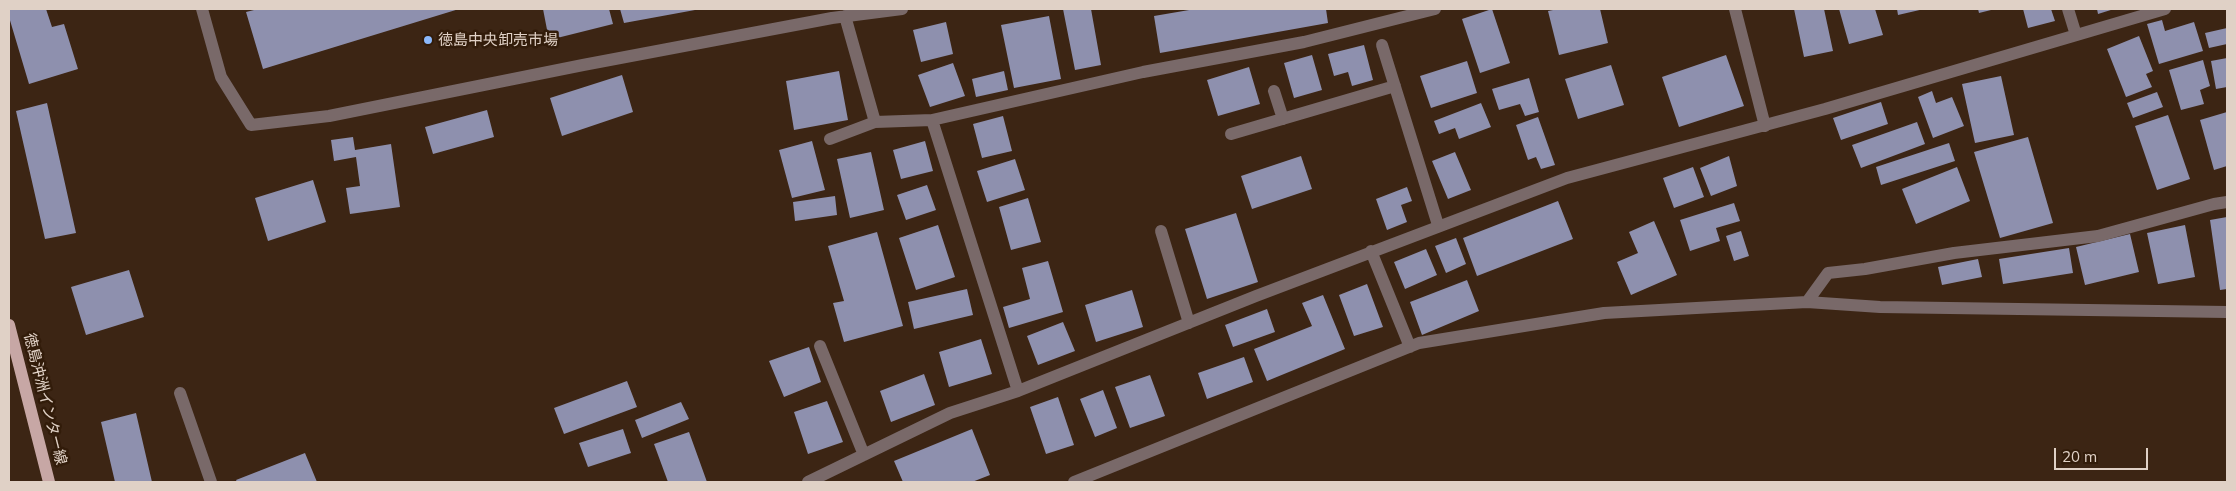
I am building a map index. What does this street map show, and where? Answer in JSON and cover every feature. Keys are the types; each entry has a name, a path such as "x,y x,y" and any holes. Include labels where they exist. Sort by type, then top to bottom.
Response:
{"main road":[{"name":"徳島沖洲インター線","path":"9,325 49,482"}],"street":[{"path":"202,9 221,77 251,125 329,116 593,63 844,16 902,9"},
{"path":"830,139 875,122 932,120 1143,72 1304,42 1435,9"},
{"path":"1735,9 1764,126"},
{"path":"2068,9 2076,35"},
{"path":"808,482 950,413 1018,391 1438,225 1567,178 1764,126 2165,9"},
{"path":"844,16 875,122"},
{"path":"1382,45 1438,225"},
{"path":"1231,134 1395,86"},
{"path":"1274,91 1283,119"},
{"path":"932,120 1018,391"},
{"path":"1807,302 1828,273 1865,269 1954,253 2098,236 2227,202"},
{"path":"1160,231 1190,323"},
{"path":"1371,251 1410,347"},
{"path":"1074,482 1144,456 1410,347 1604,313 1807,302 1880,308 2227,312"},
{"path":"820,346 864,455"},
{"path":"180,393 210,482"}],"building":[{"path":"9,9 46,9 52,27 64,24 78,69 29,84 9,17"},
{"path":"258,9 459,9 263,69 246,12"},
{"path":"543,9 609,9 613,24 549,40"},
{"path":"620,9 694,9 695,10 624,23"},
{"path":"1063,9 1091,9 1101,65 1075,70"},
{"path":"1195,9 1326,9 1328,23 1160,53 1154,16"},
{"path":"1492,9 1510,63 1480,73 1462,19"},
{"path":"1558,9 1600,9 1608,43 1559,55 1548,11"},
{"path":"1794,9 1824,9 1833,51 1804,57"},
{"path":"1839,9 1875,9 1883,35 1849,44"},
{"path":"1897,9 1924,9 1898,15"},
{"path":"1978,9 1995,9 1979,13"},
{"path":"2023,9 2051,9 2055,21 2028,28"},
{"path":"2097,9 2114,9 2098,14"},
{"path":"1049,16 1061,79 1014,88 1001,25"},
{"path":"2162,20 2165,31 2194,22 2203,51 2159,64 2147,24"},
{"path":"946,22 953,54 921,62 913,30"},
{"path":"2227,28 2227,44 2209,48 2205,33"},
{"path":"2139,36 2153,71 2146,74 2152,87 2126,97 2107,49"},
{"path":"1364,45 1373,80 1352,86 1348,72 1334,76 1328,54"},
{"path":"1312,55 1322,90 1294,98 1284,63"},
{"path":"1726,55 1744,106 1679,127 1662,77"},
{"path":"2227,58 2227,87 2216,89 2211,61"},
{"path":"2203,60 2210,86 2200,90 2204,104 2181,110 2169,70"},
{"path":"1467,61 1477,93 1431,108 1420,76"},
{"path":"953,63 965,96 930,107 918,75"},
{"path":"1611,65 1624,105 1578,119 1565,79"},
{"path":"1249,67 1260,104 1218,116 1207,80"},
{"path":"839,71 848,120 794,130 786,81"},
{"path":"1004,71 1008,90 976,97 972,79"},
{"path":"622,75 633,112 562,136 550,98"},
{"path":"2001,76 2014,135 1975,143 1962,84"},
{"path":"1529,78 1539,112 1525,116 1520,104 1499,110 1492,89"},
{"path":"1932,91 1936,103 1952,97 1964,126 1933,138 1918,97"},
{"path":"2157,92 2163,107 2133,118 2127,103"},
{"path":"1881,102 1888,124 1841,140 1833,118"},
{"path":"47,103 76,233 45,239 16,111"},
{"path":"1481,103 1491,127 1459,139 1455,128 1439,134 1434,121"},
{"path":"487,110 494,137 433,154 425,127"},
{"path":"2227,112 2227,166 2214,170 2200,120"},
{"path":"2168,115 2190,179 2157,190 2135,126"},
{"path":"1003,116 1012,151 982,158 973,124"},
{"path":"1538,117 1555,165 1541,169 1536,157 1528,160 1516,125"},
{"path":"1917,122 1925,144 1861,168 1852,145"},
{"path":"353,137 355,150 391,144 400,207 350,214 346,188 360,186 356,157 334,161 331,140"},
{"path":"2028,137 2053,223 2000,238 1974,152"},
{"path":"812,141 825,190 792,198 779,150"},
{"path":"925,141 933,171 901,179 893,150"},
{"path":"1949,143 1955,161 1881,185 1876,167"},
{"path":"871,152 884,210 850,218 837,159"},
{"path":"1455,152 1471,190 1448,199 1432,161"},
{"path":"1301,156 1312,189 1252,209 1241,176"},
{"path":"1729,156 1737,186 1711,196 1700,168"},
{"path":"1015,159 1025,190 987,202 977,171"},
{"path":"1693,167 1704,197 1674,208 1663,178"},
{"path":"1957,167 1970,201 1916,224 1902,189"},
{"path":"313,180 326,222 268,241 255,198"},
{"path":"927,185 936,210 906,220 897,195"},
{"path":"1407,187 1412,201 1401,205 1407,222 1387,230 1376,199"},
{"path":"835,196 837,215 795,221 793,202"},
{"path":"1028,198 1041,242 1011,250 999,207"},
{"path":"1558,201 1573,239 1477,276 1463,238"},
{"path":"1734,203 1740,221 1716,228 1720,241 1690,251 1680,220"},
{"path":"1236,213 1258,282 1207,299 1185,229"},
{"path":"2227,217 2227,289 2220,290 2210,220"},
{"path":"1654,221 1677,275 1631,295 1617,262 1638,253 1629,232"},
{"path":"938,225 955,277 916,290 899,238"},
{"path":"2185,225 2195,277 2158,284 2147,233"},
{"path":"1741,231 1749,256 1734,261 1726,236"},
{"path":"877,232 903,326 844,342 833,303 844,301 828,246"},
{"path":"2130,234 2139,272 2085,285 2076,247"},
{"path":"1456,238 1466,264 1446,273 1435,246"},
{"path":"2069,248 2073,273 2003,284 1999,259"},
{"path":"1426,249 1437,275 1405,289 1394,262"},
{"path":"1978,259 1982,277 1942,285 1938,267"},
{"path":"1048,261 1063,312 1009,328 1003,307 1030,299 1022,268"},
{"path":"129,270 144,317 86,335 71,287"},
{"path":"1467,280 1479,311 1422,335 1410,302"},
{"path":"1367,284 1383,327 1354,336 1339,295"},
{"path":"967,289 973,315 914,329 908,302"},
{"path":"1132,290 1143,327 1096,342 1085,305"},
{"path":"1323,295 1345,349 1267,381 1254,349 1312,326 1302,303"},
{"path":"1267,309 1275,332 1233,347 1225,325"},
{"path":"1063,322 1075,351 1038,365 1027,336"},
{"path":"981,339 992,374 949,387 939,352"},
{"path":"809,347 821,382 784,397 769,361"},
{"path":"1244,357 1253,382 1207,399 1198,373"},
{"path":"924,374 935,405 891,422 880,391"},
{"path":"1150,375 1165,416 1130,428 1115,387"},
{"path":"627,381 637,407 564,434 554,408"},
{"path":"1103,390 1117,428 1095,437 1080,399"},
{"path":"1058,397 1074,445 1046,454 1030,407"},
{"path":"827,401 843,442 808,454 794,412"},
{"path":"681,402 689,419 642,438 635,420"},
{"path":"136,413 152,482 115,482 101,422"},
{"path":"623,429 631,453 588,467 579,443"},
{"path":"972,429 990,475 972,482 903,482 894,461"},
{"path":"689,432 707,482 668,482 654,444"},
{"path":"305,453 317,482 237,482 236,480"}],"place":[{"name":"徳島中央卸売市場","path":"428,40"}]}
